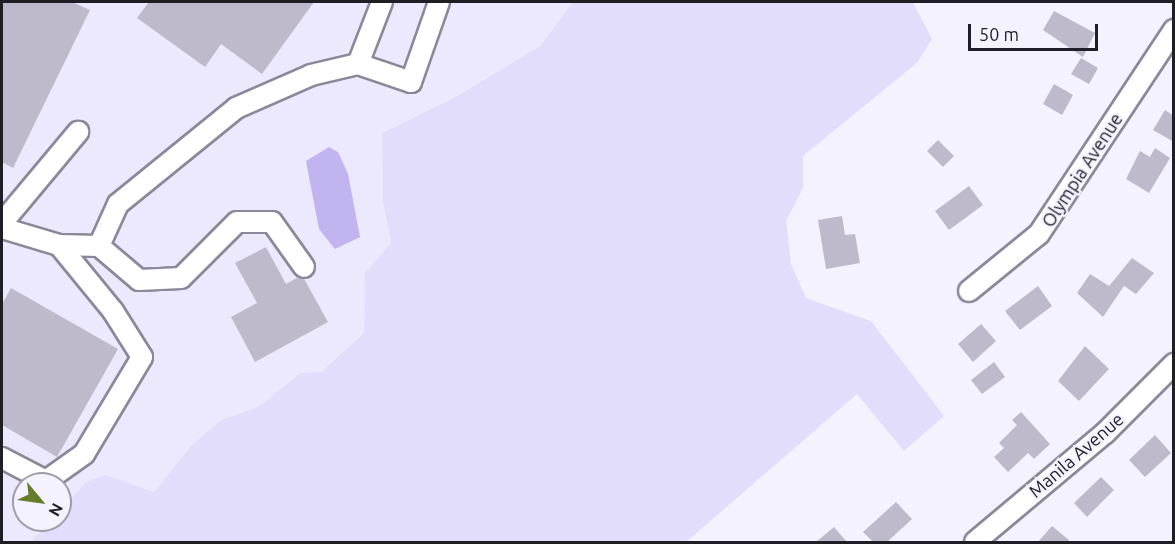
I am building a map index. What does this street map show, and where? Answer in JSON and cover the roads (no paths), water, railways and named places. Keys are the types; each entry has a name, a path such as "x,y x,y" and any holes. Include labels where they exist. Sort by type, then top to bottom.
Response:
{"street":[{"path":"358,64 382,2"},
{"path":"99,246 118,204 236,108 311,75 358,64 411,82 439,2"},
{"name":"Olympia Avenue","path":"969,291 1039,234 1173,30"},
{"path":"2,223 78,132"},
{"path":"2,228 58,245 99,246 139,280 181,278 237,222 272,222 304,267"},
{"path":"2,458 46,481 84,454 142,357 113,311 58,245"},
{"name":"Manila Avenue","path":"975,543 1113,425 1173,364"}]}
